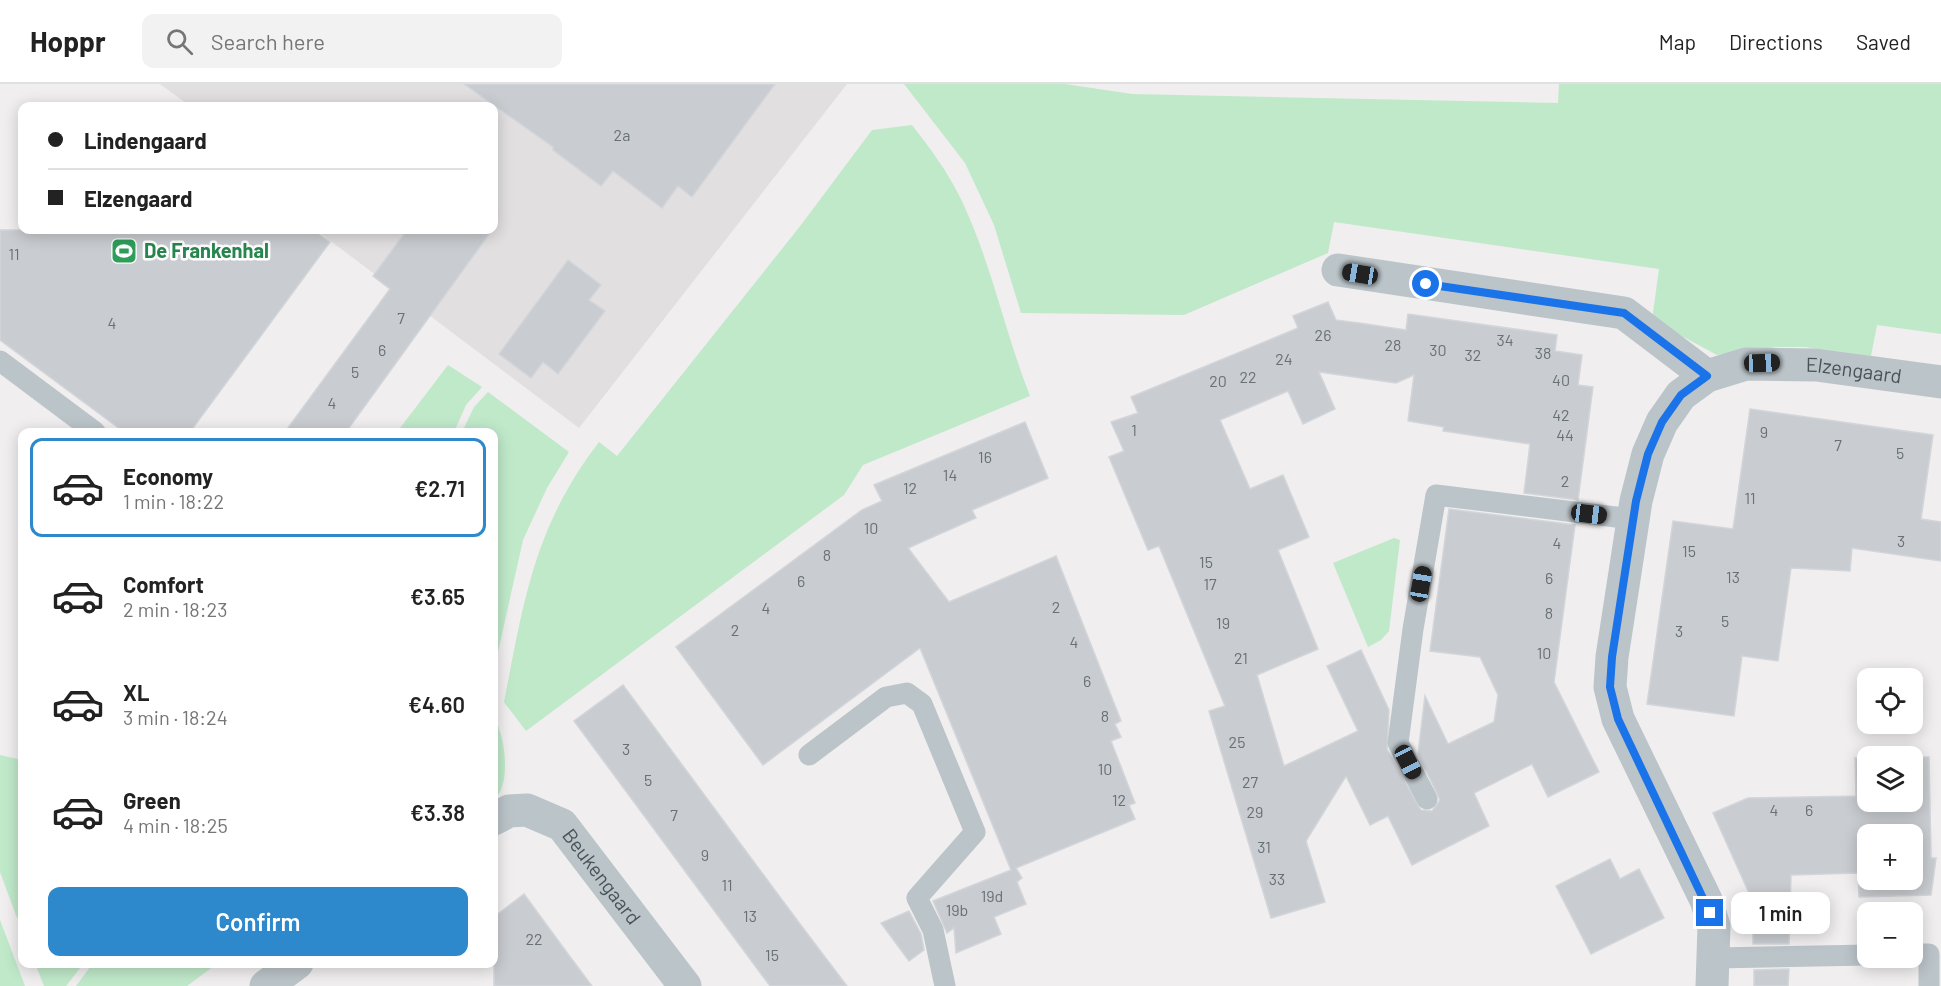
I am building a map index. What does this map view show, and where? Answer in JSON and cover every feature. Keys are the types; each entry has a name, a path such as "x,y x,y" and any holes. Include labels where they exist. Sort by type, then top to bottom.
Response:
{"street":[{"path":"1338,270 1624,313 1707,376"},
{"name":"Elzengaard","path":"1713,972 1714,926 1706,900 1618,719 1610,687 1632,519 1648,454 1662,422 1681,395 1707,376 1746,364 1816,365 1941,382"},
{"name":"Beukengaard","path":"498,817 508,811 527,810 562,825 685,986"},
{"path":"266,986 290,968"}],"lane":[{"path":"0,361 90,428"},
{"path":"1427,799 1398,743 1413,629 1436,495 1632,519"},
{"path":"809,755 886,697 907,693 922,704 975,832 917,898 933,930 945,986"},
{"path":"1923,954 1929,954 1929,986"},
{"path":"1713,972 1857,956"}],"shaded area":[{"path":"160,84 847,84 579,428 321,234 498,234 498,102 185,102"}],"green space":[{"path":"904,84 1065,84 1132,94 1558,103 1559,84 1941,84 1941,334 1877,325 1871,356 1805,347 1776,347 1717,355 1652,320 1659,269 1334,222 1328,253 1184,315 1021,313 994,225 965,163"},
{"path":"912,125 950,178 971,221 1030,396 863,465 844,495 526,731 504,702 511,665 535,566 560,504 577,473 599,442 617,456 801,225 872,130"},
{"path":"448,365 482,387 466,405 456,428 400,428"},
{"path":"488,392 569,452 547,488 523,540 498,652 498,428 464,428 474,407"},
{"path":"1394,538 1400,540 1389,631 1381,640 1368,647 1333,563"},
{"path":"498,726 505,760 505,772 498,794"},
{"path":"0,755 18,759 17,918 0,872"},
{"path":"0,920 25,986 0,986"},
{"path":"37,968 80,968 66,986 44,986"},
{"path":"89,968 211,968 187,986 76,986"}],"building":[{"path":"464,84 775,84 692,197 678,186 662,208 613,171 601,186 553,150 553,147 498,108 498,102 489,102"},
{"path":"0,230 18,230 18,234 319,234 330,242 193,428 119,428 0,340"},
{"path":"404,234 489,234 349,428 288,428 390,289 373,276"},
{"path":"568,260 601,285 589,300 605,311 558,374 543,362 531,378 499,354"},
{"path":"1328,302 1336,320 1406,330 1408,314 1557,335 1555,351 1582,355 1578,385 1593,387 1578,500 1524,493 1530,444 1443,431 1444,427 1408,421 1414,375 1396,383 1319,372 1335,409 1303,424 1288,391 1220,420 1250,489 1283,475 1309,537 1278,550 1318,649 1257,675 1284,766 1358,731 1327,666 1361,650 1389,710 1387,749 1421,810 1432,811 1440,800 1418,754 1425,696 1448,744 1494,722 1498,695 1480,657 1430,651 1449,509 1575,525 1554,682 1599,772 1548,797 1532,764 1474,793 1489,826 1412,865 1388,816 1370,825 1346,776 1306,841 1325,902 1271,918 1209,711 1225,706 1159,546 1148,550 1109,457 1124,451 1111,422 1138,413 1131,397 1298,328 1293,316"},
{"path":"1750,409 1933,435 1921,519 1941,522 1941,561 1852,548 1850,571 1791,568 1778,661 1742,656 1734,716 1647,704 1673,521 1733,529"},
{"path":"1025,422 1048,478 972,510 976,518 908,548 949,602 1056,556 1121,721 1115,724 1121,737 1111,741 1135,803 1129,805 1135,819 1016,868 1022,878 1017,882 1026,904 994,917 1001,934 956,953 954,928 947,933 933,901 1011,870 920,648 763,765 676,647 862,510 882,501 874,485"},
{"path":"623,685 847,986 770,986 574,721"},
{"path":"1923,757 1929,757 1931,858 1936,858 1931,895 1859,897 1859,890 1923,890 1923,824 1857,824 1857,873 1791,875 1789,944 1753,944 1753,902 1713,813 1748,798 1856,796 1855,758 1857,758 1857,812 1923,812"},
{"path":"1610,859 1620,879 1639,869 1664,918 1591,954 1556,886"},
{"path":"524,894 592,986 494,986 494,968 498,968 498,914"},
{"path":"909,911 921,934 924,950 909,961 881,923"},
{"path":"1789,969 1788,986 1754,986 1754,970"}],"place":[{"name":"De Frankenhal","path":"124,251"}],"route":[{"path":"1426,284 1624,313 1707,376 1681,395 1662,422 1648,454 1632,519 1612,657 1610,687 1618,719 1706,900 1710,913"}]}
